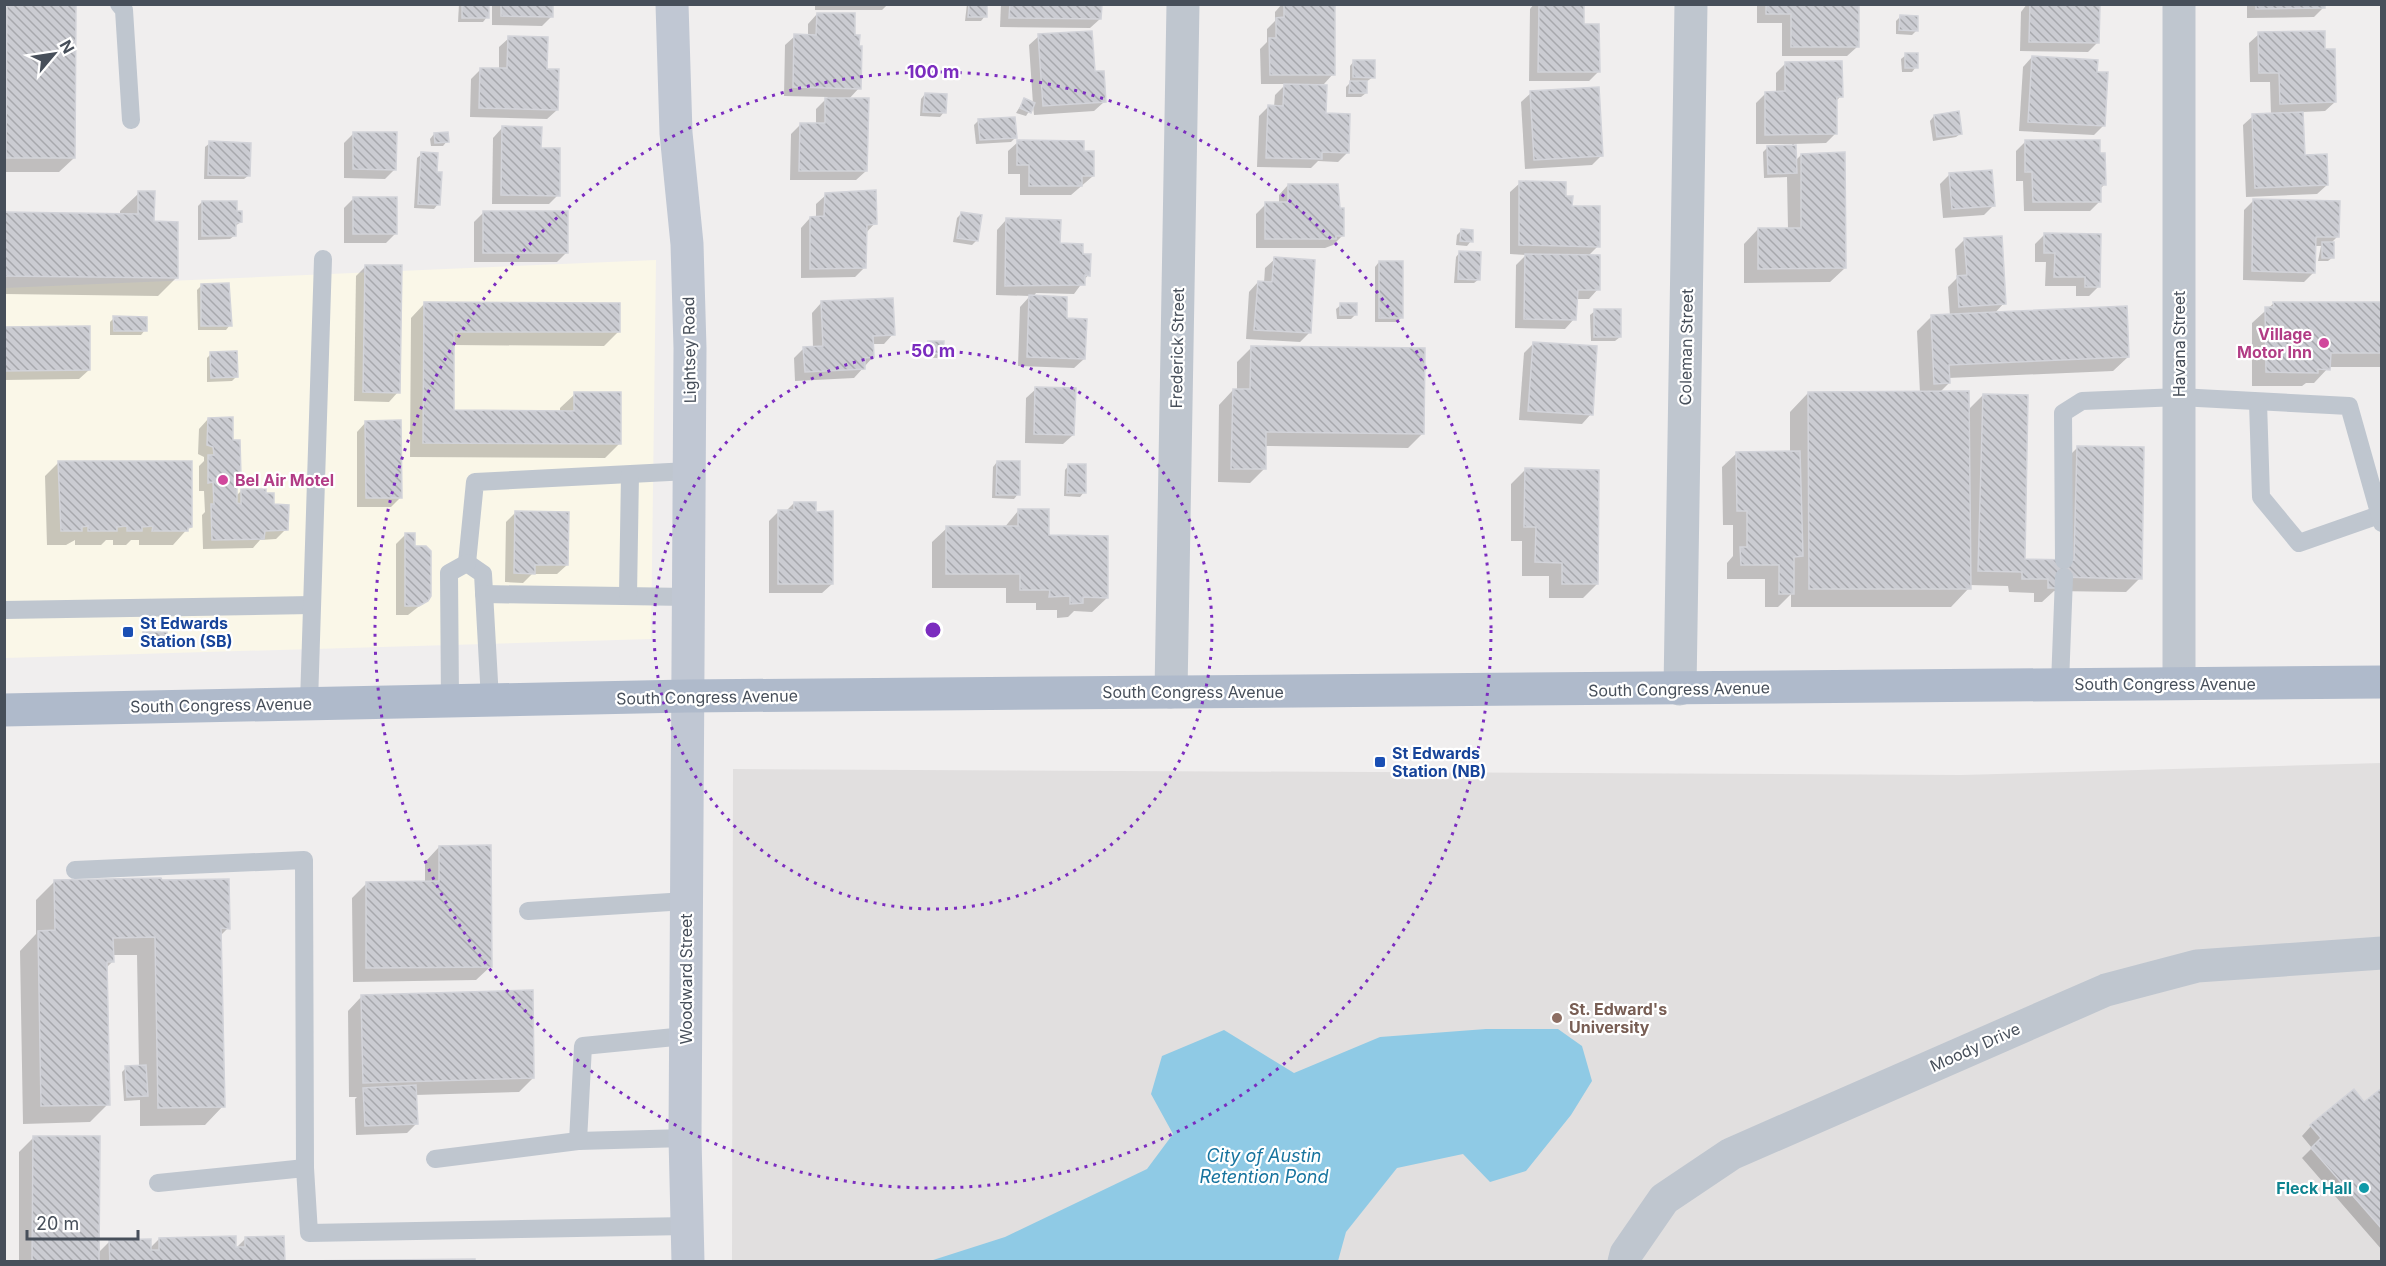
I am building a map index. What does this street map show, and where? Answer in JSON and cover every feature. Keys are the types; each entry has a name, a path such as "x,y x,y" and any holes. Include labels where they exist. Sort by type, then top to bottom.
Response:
{"main road":[{"name":"South Congress Avenue","path":"4,710 687,696 2382,682"}],"street":[{"name":"Lightsey Road","path":"672,4 676,133 687,244 689,471 687,696"},
{"name":"Frederick Street","path":"1171,692 1183,4"},
{"name":"Coleman Street","path":"1680,689 1692,4"},
{"name":"Havana Street","path":"2179,4 2179,683"},
{"name":"Woodward Street","path":"687,696 685,1138 688,1262"},
{"name":"Moody Drive","path":"1624,1262 1626,1254 1664,1198 1731,1154 2106,990 2197,966 2382,953"}],"lane":[{"path":"118,4 124,10 130,120"},
{"path":"309,703 323,259"},
{"path":"2060,684 2064,568 2063,413 2082,400 2179,397 2349,406 2380,519 2299,543 2261,496 2258,402"},
{"path":"467,563 475,482 689,471"},
{"path":"628,595 630,475"},
{"path":"467,563 483,574 490,700"},
{"path":"450,700 449,573 467,563"},
{"path":"484,594 688,597"},
{"path":"4,610 312,605"},
{"path":"75,870 304,860 305,1168 309,1233 687,1226"},
{"path":"528,911 686,901"},
{"path":"578,1141 583,1046 685,1036"},
{"path":"435,1159 578,1141 685,1138"},
{"path":"158,1183 305,1168"}],"shaded area":[{"path":"656,260 651,639 5,658 4,288"},
{"name":"St. Edward's University","path":"2381,763 2381,1261 732,1262 733,769 1961,775"}],"water":[{"name":"City of Austin Retention Pond","path":"1486,1029 1558,1029 1582,1046 1592,1081 1571,1115 1526,1171 1490,1182 1463,1154 1397,1168 1346,1232 1338,1261 930,1261 1005,1237 1147,1169 1173,1134 1151,1094 1162,1056 1224,1030 1294,1073 1380,1037"}],"building":[{"path":"462,4 489,4 489,18 462,18"},
{"path":"501,4 553,4 553,17 501,16"},
{"path":"969,4 987,4 987,17 968,17"},
{"path":"1010,4 1102,4 1101,19 1009,18"},
{"path":"1284,4 1335,4 1335,75 1270,75 1269,38 1276,38 1276,18 1284,17"},
{"path":"1539,4 1584,4 1584,24 1599,24 1600,72 1538,72"},
{"path":"1766,4 1859,4 1859,47 1791,47 1791,14 1766,14"},
{"path":"2030,4 2100,4 2099,43 2029,42"},
{"path":"2256,4 2325,4 2325,8 2256,9"},
{"path":"7,5 76,5 75,158 6,158"},
{"path":"817,13 855,13 855,35 860,35 859,46 862,46 861,89 793,87 794,34 816,35"},
{"path":"1900,15 1918,16 1918,31 1899,30"},
{"path":"1092,31 1095,71 1104,71 1106,102 1043,106 1038,34"},
{"path":"2325,31 2325,49 2335,49 2336,102 2280,104 2279,73 2259,73 2258,32"},
{"path":"508,36 548,37 547,69 559,69 558,110 479,108 480,68 507,68"},
{"path":"1905,53 1918,53 1918,68 1905,68"},
{"path":"2032,56 2098,60 2097,72 2108,72 2105,126 2028,122"},
{"path":"1353,60 1375,60 1375,78 1353,77"},
{"path":"1842,61 1843,97 1837,97 1837,134 1765,135 1765,92 1785,91 1785,62"},
{"path":"1350,81 1367,81 1367,93 1349,93"},
{"path":"1284,84 1327,85 1326,113 1350,114 1349,153 1322,152 1322,159 1266,158 1268,105 1283,106"},
{"path":"1599,87 1603,156 1534,160 1530,91"},
{"path":"925,93 947,94 946,113 923,112"},
{"path":"825,98 869,98 867,171 799,171 800,123 825,123"},
{"path":"1024,98 1035,103 1031,113 1020,108"},
{"path":"1959,111 1962,134 1937,137 1934,115"},
{"path":"2303,112 2305,155 2327,154 2328,185 2255,188 2252,114"},
{"path":"1015,117 1017,138 980,140 978,119"},
{"path":"502,126 542,127 541,148 560,148 560,196 501,195"},
{"path":"353,132 397,132 396,170 353,169"},
{"path":"448,132 449,142 435,143 434,133"},
{"path":"1017,140 1084,141 1084,151 1094,151 1094,176 1082,176 1082,186 1029,186 1029,165 1017,165"},
{"path":"2025,140 2100,140 2100,153 2105,153 2106,185 2101,185 2101,202 2033,202 2032,172 2025,172"},
{"path":"209,141 251,143 250,176 208,175"},
{"path":"1796,145 1797,173 1768,174 1767,146"},
{"path":"421,152 438,153 437,172 442,172 440,205 418,204"},
{"path":"1845,152 1846,268 1758,269 1758,228 1801,228 1801,154"},
{"path":"1992,170 1995,206 1952,209 1949,173"},
{"path":"1519,181 1566,182 1566,196 1573,196 1572,206 1600,206 1600,247 1519,245"},
{"path":"1288,184 1338,184 1340,208 1344,208 1344,236 1336,236 1336,239 1265,239 1265,202 1288,202"},
{"path":"876,190 877,224 867,225 866,268 810,269 810,217 824,216 825,193"},
{"path":"138,191 155,191 154,221 178,222 178,278 4,276 4,212 138,214"},
{"path":"353,197 397,197 397,234 353,234"},
{"path":"2253,199 2340,201 2339,237 2316,237 2315,273 2252,271"},
{"path":"202,201 237,201 237,211 242,211 242,222 236,223 236,236 202,236"},
{"path":"483,211 568,211 568,253 483,253"},
{"path":"961,212 982,215 978,241 957,238"},
{"path":"1006,218 1061,220 1060,243 1083,244 1083,254 1091,254 1090,276 1085,275 1085,285 1005,286"},
{"path":"1461,229 1473,230 1473,242 1460,241"},
{"path":"2044,233 2101,234 2100,287 2085,287 2085,277 2054,277 2055,253 2044,253"},
{"path":"2002,236 2006,304 1959,307 1957,276 1967,275 1964,238"},
{"path":"2322,242 2334,242 2334,258 2322,258"},
{"path":"1459,251 1481,252 1480,280 1458,279"},
{"path":"1525,254 1600,255 1600,290 1578,290 1576,320 1524,319"},
{"path":"1274,257 1315,260 1311,333 1254,330 1258,281 1272,282"},
{"path":"1379,261 1403,261 1403,318 1379,318"},
{"path":"365,265 402,265 400,393 363,392"},
{"path":"229,283 232,326 201,326 201,284"},
{"path":"1029,295 1067,297 1067,318 1087,319 1085,359 1027,357"},
{"path":"893,298 895,335 873,336 874,357 865,358 865,369 805,372 803,347 823,346 821,301"},
{"path":"424,302 620,303 620,332 454,332 454,410 574,411 574,392 621,392 621,444 423,443"},
{"name":"Village Motor Inn","path":"2273,302 2382,302 2382,353 2331,353 2330,370 2318,369 2318,373 2266,372 2265,307 2274,307"},
{"path":"1340,303 1357,303 1357,315 1340,315"},
{"path":"2127,306 2129,357 1949,365 1950,383 1934,384 1931,315"},
{"path":"1594,309 1621,309 1621,337 1594,337"},
{"path":"113,316 147,317 147,331 114,331"},
{"path":"90,326 90,370 4,371 4,327"},
{"path":"928,341 944,341 943,354 928,353"},
{"path":"1533,342 1597,346 1593,415 1528,411"},
{"path":"1251,346 1425,348 1424,434 1266,432 1266,469 1231,469 1233,389 1250,389"},
{"path":"237,351 238,377 211,378 210,352"},
{"path":"1035,387 1076,388 1074,435 1034,434"},
{"path":"1969,391 1971,589 1809,589 1808,392"},
{"path":"1983,394 2028,395 2025,559 2074,560 2077,446 2144,447 2142,579 2058,577 2058,588 2048,588 2048,579 2022,579 2022,572 1978,571"},
{"name":"Bel Air Motel","path":"233,417 233,440 240,440 241,477 237,477 237,503 241,504 241,489 266,489 266,493 274,493 274,504 289,505 288,530 265,531 264,539 212,540 213,482 208,483 208,455 214,455 213,447 207,445 208,418"},
{"path":"401,420 402,498 366,498 365,421"},
{"path":"1800,451 1803,556 1794,557 1794,594 1779,594 1779,565 1741,565 1740,547 1747,547 1747,511 1737,511 1736,452"},
{"path":"58,461 192,461 192,527 188,528 188,531 152,531 153,526 142,527 142,531 127,531 127,526 117,527 117,531 88,531 88,526 82,527 82,531 61,531"},
{"path":"997,461 1020,461 1020,495 996,495"},
{"path":"1068,464 1086,464 1086,493 1067,493"},
{"path":"1525,468 1599,470 1598,584 1562,584 1562,563 1535,562 1536,527 1524,527"},
{"path":"794,502 816,502 816,512 833,511 833,584 778,584 778,510 794,510"},
{"path":"1018,509 1049,509 1049,535 1108,536 1108,598 1083,597 1083,603 1070,604 1070,596 1049,597 1050,590 1020,590 1020,574 946,574 946,526 1018,526"},
{"path":"515,511 569,512 568,565 535,565 535,574 514,573"},
{"path":"405,533 415,533 415,546 426,546 431,551 431,596 428,601 419,606 405,606"},
{"path":"143,632 167,632 167,643 143,644"},
{"path":"491,845 492,967 366,968 366,882 439,881 439,846"},
{"path":"161,878 162,880 229,879 230,929 221,928 225,1107 158,1108 155,937 113,938 114,962 107,962 110,1105 41,1106 38,931 55,930 54,880"},
{"path":"533,990 534,1078 363,1083 361,995"},
{"path":"146,1065 148,1096 127,1097 125,1066"},
{"path":"416,1085 418,1124 365,1126 363,1088"},
{"name":"Fleck Hall","path":"2382,1088 2382,1229 2311,1148 2321,1138 2310,1125 2354,1089 2364,1102"},
{"path":"33,1136 100,1136 99,1262 32,1262"},
{"path":"236,1236 236,1247 245,1247 245,1237 284,1236 285,1262 110,1262 109,1240 151,1239 151,1250 159,1250 159,1238"},
{"path":"475,1259 475,1262 300,1261"}],"place":[{"name":"Village Motor Inn","path":"2324,343"},
{"name":"Bel Air Motel","path":"223,480"},
{"name":"St Edwards Station (SB)","path":"128,632"},
{"name":"St Edwards Station (NB)","path":"1380,762"},
{"name":"St. Edward's University","path":"1557,1018"},
{"name":"Fleck Hall","path":"2364,1188"}]}
